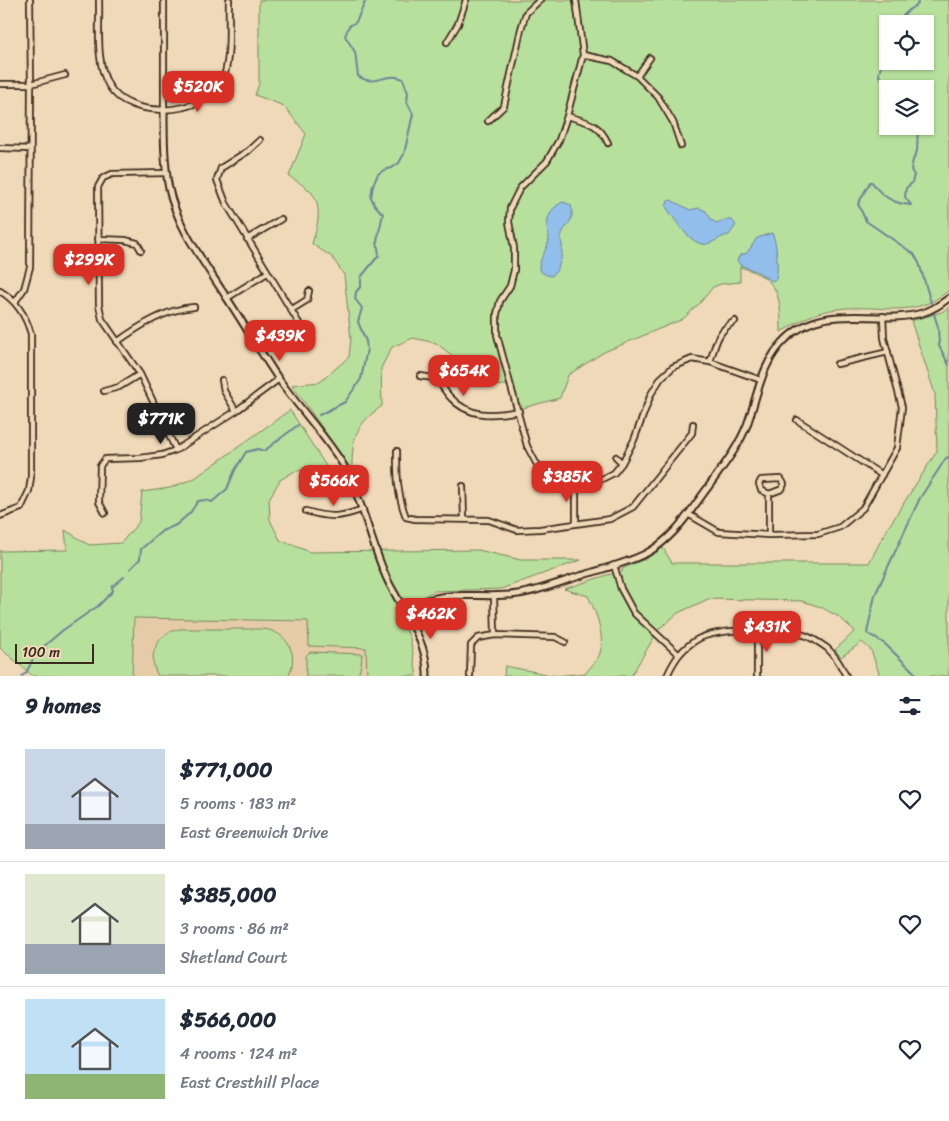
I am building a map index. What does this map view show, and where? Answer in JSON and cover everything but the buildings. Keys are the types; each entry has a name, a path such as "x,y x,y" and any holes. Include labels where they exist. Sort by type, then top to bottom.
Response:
{"street":[{"path":"15,302 24,289 30,267 32,84 30,0"},
{"path":"99,0 100,67 109,87 126,103 143,108 164,110 186,107 208,98 221,83 227,66 229,0"},
{"path":"164,0 164,139 167,173 172,198 184,230 279,379 341,462 352,482 382,567 423,648 428,676"},
{"path":"447,42 458,24 466,0"},
{"path":"488,121 504,106 526,13 540,0"},
{"path":"576,0 583,55 568,116 559,140 547,161 520,188 510,208 509,222 514,248 514,270 510,286 500,302 496,314 497,335 527,446 536,463 552,477 576,484 596,482 614,473 622,463 634,440 651,394 661,378 673,367 692,359 710,362 761,380"},
{"path":"583,55 612,61 637,76 658,97 673,122 681,146"},
{"path":"637,76 650,58"},
{"path":"0,84 32,84 66,75"},
{"path":"568,116 592,123 603,132 608,144"},
{"path":"260,140 248,151 221,168 217,180 226,203 308,338"},
{"path":"0,148 30,149"},
{"path":"167,173 112,174 103,178 98,187 99,304 102,319 116,342 140,374 176,450"},
{"path":"247,238 282,219"},
{"path":"98,238 137,243 141,250"},
{"path":"228,298 267,273"},
{"path":"0,291 15,302 24,315 31,334 31,477 29,491 21,508 0,516"},
{"path":"291,310 307,300 309,291"},
{"path":"404,612 419,604 438,598 521,594 645,554 664,542 679,527 736,447 747,424 767,364 778,346 787,338 806,325 828,317 904,316 932,309 949,298"},
{"path":"116,342 147,323 181,308 194,307"},
{"path":"688,514 719,532 769,535 818,534 840,527 863,508 897,448 902,407 884,338 883,316"},
{"path":"710,362 717,338 725,327 735,322"},
{"path":"837,364 888,352"},
{"path":"104,391 119,387 140,374"},
{"path":"420,376 435,379 451,399 462,408 475,413 490,416 518,411"},
{"path":"105,513 99,502 100,466 105,458 140,458 162,455 176,450 236,411 279,379"},
{"path":"222,380 224,391 236,411"},
{"path":"797,420 882,474"},
{"path":"397,451 396,480 406,517 416,519 489,520 518,530 540,529 610,519 633,507 692,433 693,424"},
{"path":"616,457 622,463"},
{"path":"781,479 784,484 782,489 769,494 761,490 758,484 761,480 781,479"},
{"path":"576,484 576,523"},
{"path":"463,486 464,519"},
{"path":"769,494 769,535"},
{"path":"306,511 324,516 344,516 363,509"},
{"path":"614,565 621,590 634,613 678,654"},
{"path":"494,596 495,635"},
{"path":"666,676 678,654 698,639 730,631 790,632 804,635 816,640 835,656 846,676"},
{"path":"757,631 758,676"},
{"path":"470,676 471,645 478,638 495,635 555,636 565,642"}],"shaded area":[{"path":"134,618 308,621 309,646 367,648 367,676 132,676"}],"green space":[{"path":"259,0 949,0 949,290 936,299 909,308 853,308 822,312 808,317 781,332 780,308 775,290 763,277 753,271 740,267 740,282 713,287 683,319 604,352 568,375 560,398 523,408 506,385 479,386 468,378 453,356 436,343 413,338 392,347 381,368 382,406 366,420 357,433 354,441 352,470 292,385 320,382 349,357 351,338 344,275 332,257 312,244 318,218 315,199 307,188 289,176 306,134 284,106 255,95 259,84"},
{"path":"949,307 949,676 880,676 871,650 862,642 841,657 835,650 855,631 839,617 821,607 802,601 708,599 678,613 659,629 631,676 556,676 586,673 598,658 601,646 601,631 588,596 564,589 622,572 622,569 649,557 663,548 672,563 869,563 886,531 937,451 935,394 911,321 942,312"},
{"path":"290,410 333,477 307,469 293,472 280,480 269,499 270,520 280,540 310,552 478,550 521,560 581,560 501,589 434,591 397,610 410,638 417,676 367,676 366,648 309,646 308,621 134,618 132,676 33,676 0,648 0,551 67,550 65,530 89,545 121,543 139,522 142,492 170,488 195,478"},
{"path":"180,629 263,629 279,634 285,639 292,652 293,660 288,676 158,676 153,661 156,646 165,635"},
{"path":"310,652 362,654 358,676 306,676 306,656"},
{"path":"505,666 556,676 504,676"}],"water":[{"path":"671,200 690,210 699,208 706,211 716,223 732,220 736,225 729,235 707,244 701,244 689,237 666,207 668,201"},
{"path":"563,202 571,205 572,217 562,233 561,260 557,270 552,276 546,275 541,272 539,265 549,238 547,223 551,212"},
{"path":"772,233 776,249 777,269 776,279 771,281 758,272 740,265 737,260 740,255 747,253 757,238"}],"waterway":[{"path":"319,415 345,402 361,379 367,349 366,341 358,322 362,308 355,299 356,292 361,286 361,277 379,255 377,241 383,214 374,204 371,197 373,185 378,174 399,163 404,154 413,114 407,102 408,93 403,79 392,77 370,80 358,76 355,52 345,36 349,26 356,22 366,0"},
{"path":"904,15 918,4 917,0"},
{"path":"880,70 879,76 884,80"},
{"path":"918,135 917,151 911,170 914,175 912,183 906,188 905,197 911,205 899,203 889,198 872,182 870,182 858,204 866,221 914,254 919,263 932,306"},
{"path":"934,314 938,327 939,346 949,365"},
{"path":"130,569 140,559 141,549 162,531 176,525 190,513 198,501 212,502 227,489 235,470 246,452 258,449 264,451 298,425"},
{"path":"918,676 885,644 867,633 875,595 920,498 946,458 949,457"},
{"path":"22,676 26,673 36,653 63,630 98,606 113,591 112,587 124,577"}]}
